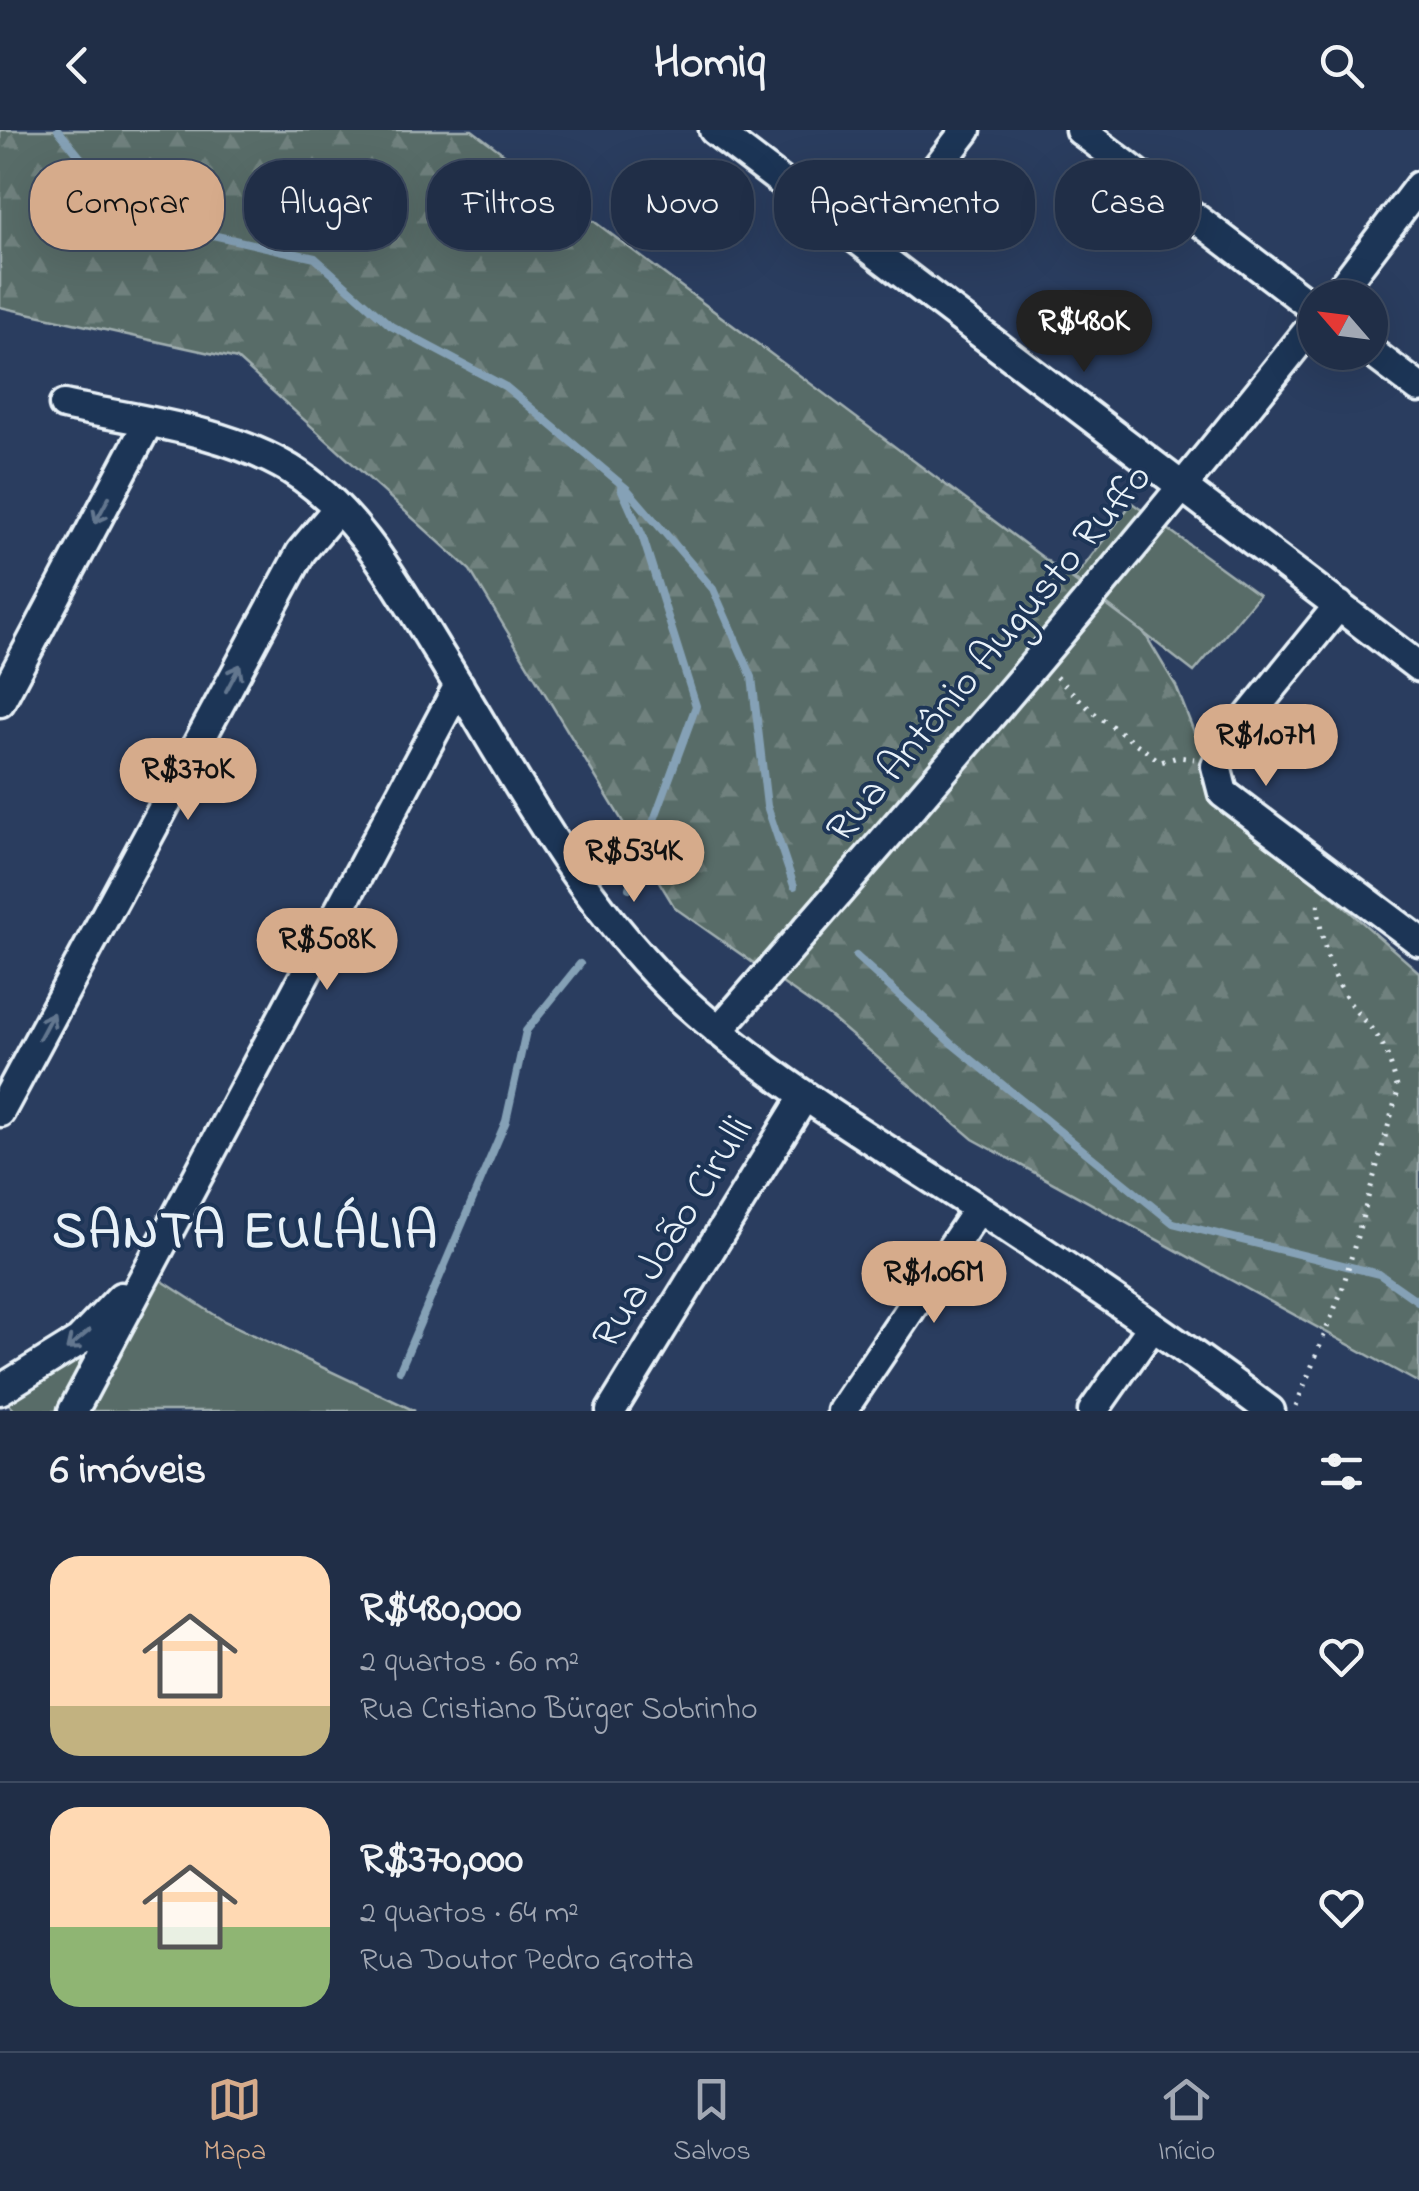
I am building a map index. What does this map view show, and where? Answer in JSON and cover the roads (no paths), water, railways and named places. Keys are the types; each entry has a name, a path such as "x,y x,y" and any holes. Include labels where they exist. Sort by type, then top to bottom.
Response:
{"street":[{"path":"714,130 1419,667"},
{"path":"873,251 966,130"},
{"path":"1080,130 1298,296"},
{"path":"1348,280 1419,186"},
{"name":"Rua Antônio Augusto Ruffo","path":"718,1031 1039,662 1298,344"},
{"path":"1388,365 1419,388"},
{"path":"64,405 233,442 291,470 338,508 387,568 589,895 647,966 718,1031 804,1097 1152,1326 1270,1411"},
{"path":"0,702 148,424"},
{"path":"0,1112 301,552 338,508"},
{"path":"1339,605 1228,742 1216,766 1224,793 1419,942"},
{"path":"73,1411 459,685"},
{"name":"Rua João Cirulli","path":"611,1411 804,1097"},
{"path":"842,1411 978,1209"},
{"path":"0,1390 78,1341 144,1274"},
{"path":"1093,1411 1152,1326"}],"waterway":[{"path":"58,130 89,168 199,232 315,258 391,326 506,387 627,489 713,589 752,677 767,806 794,886"},
{"path":"621,488 642,535 696,706 629,888"},
{"path":"856,956 951,1043 1173,1223 1379,1274 1419,1302"},
{"path":"400,1370 506,1121 526,1031 580,964"}],"district":[{"name":"SANTA EULÁLIA","path":"246,1234"}]}
